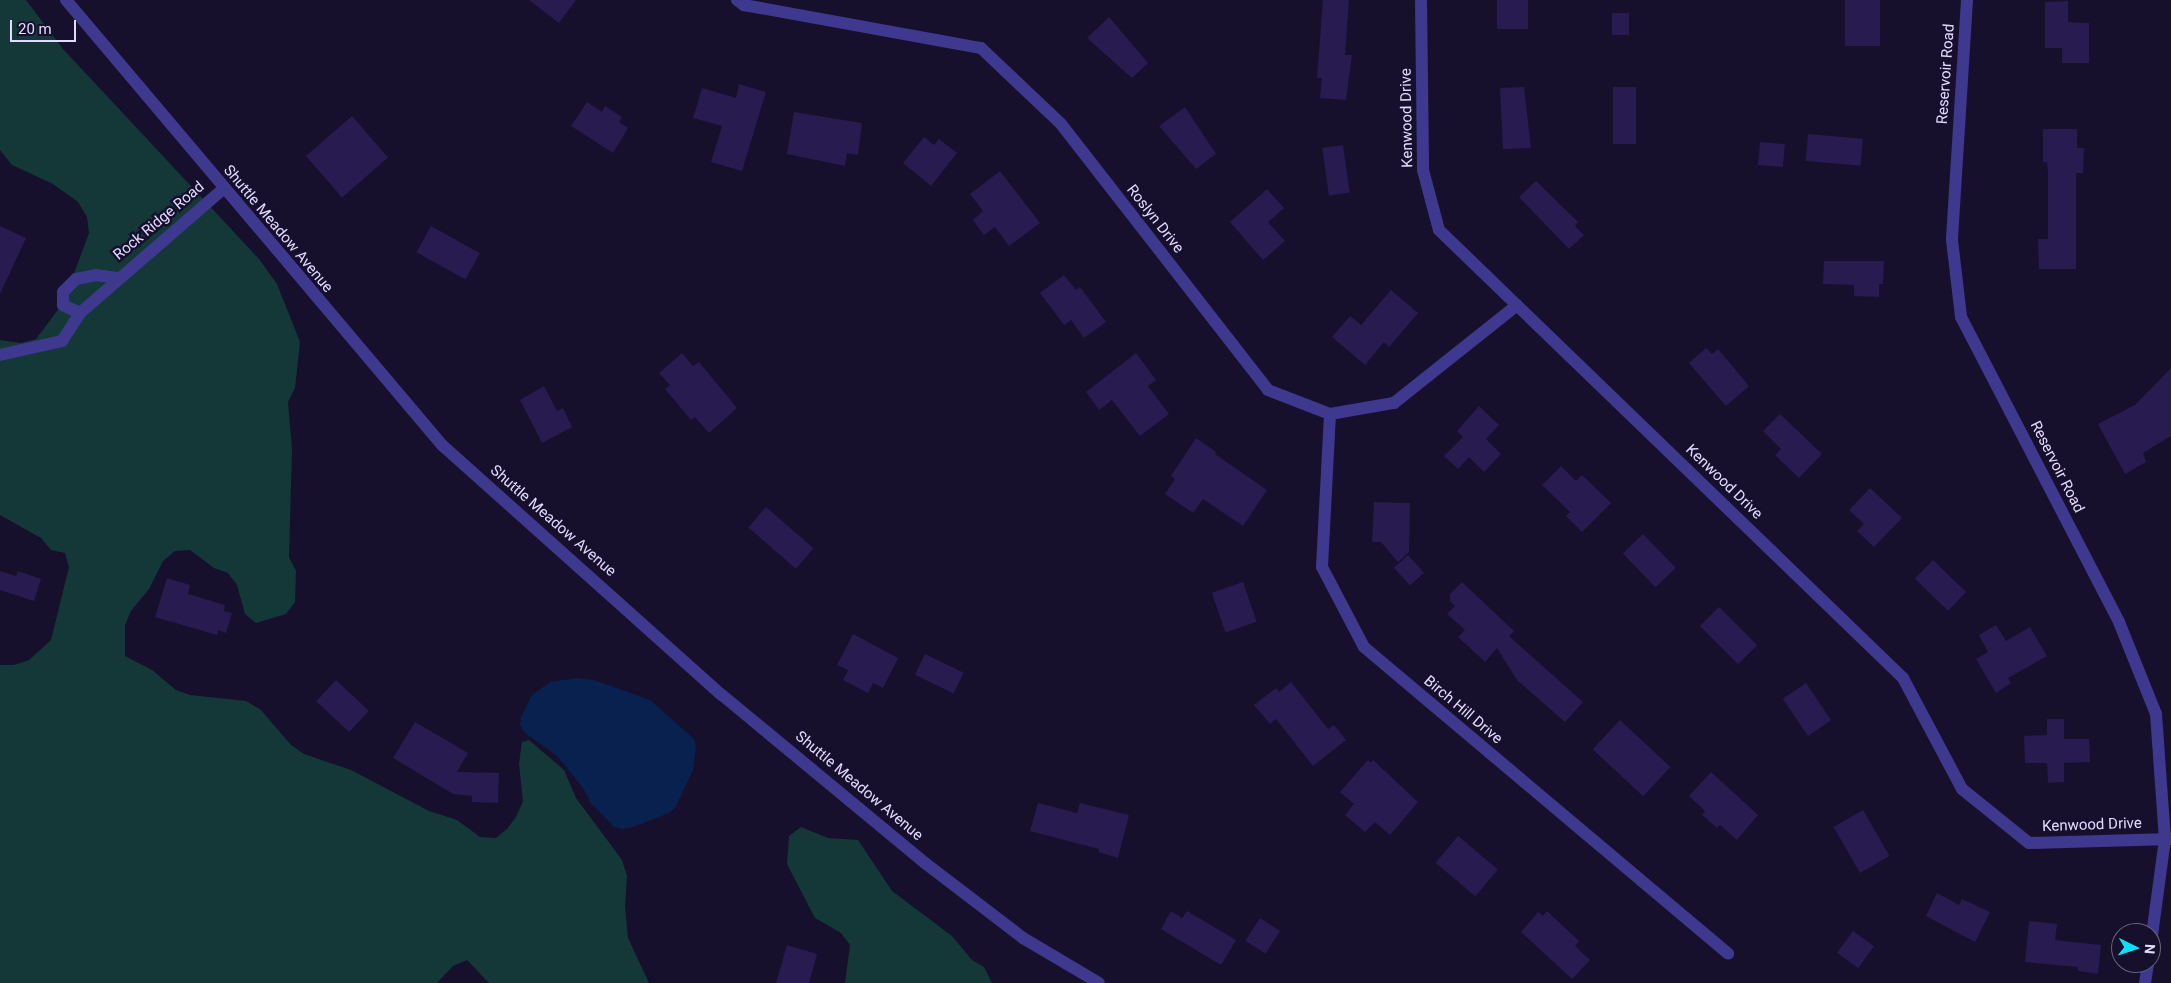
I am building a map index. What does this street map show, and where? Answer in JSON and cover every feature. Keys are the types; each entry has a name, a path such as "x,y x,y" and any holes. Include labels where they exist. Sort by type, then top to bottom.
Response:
{"street":[{"name":"Shuttle Meadow Avenue","path":"66,0 223,189 442,445 722,695 925,863 1023,938 1099,983"},
{"name":"Roslyn Drive","path":"737,0 744,6 981,48 1060,124 1268,390 1330,414"},
{"name":"Kenwood Drive","path":"1421,0 1423,170 1438,230 1903,678 1962,789 2029,843 2168,839"},
{"name":"Reservoir Road","path":"1967,0 1952,240 1961,317 2119,622 2156,714 2168,839 2154,923"},
{"name":"Rock Ridge Road","path":"0,355 62,341 80,313 117,278 223,189"},
{"name":"Rock Ridge Road","path":"80,313 63,305 63,292 76,279 96,275 117,278"},
{"path":"1330,414 1394,403 1517,305"},
{"name":"Birch Hill Drive","path":"1330,414 1322,567 1364,647 1728,954"}],"green space":[{"path":"0,0 26,0 63,49 259,259 277,284 300,342 295,388 288,402 292,449 289,557 296,571 295,602 286,614 256,623 245,614 237,585 228,573 214,568 190,550 175,551 163,561 149,589 131,611 125,625 125,656 152,670 176,690 190,695 246,701 261,710 291,745 304,754 351,770 429,811 457,820 480,837 496,838 507,829 516,817 523,801 519,764 522,742 529,740 564,770 576,798 622,860 627,876 625,907 628,938 649,983 489,983 467,960 453,966 437,983 0,983 0,665 14,665 29,660 51,640 69,567 65,553 51,550 41,538 0,515 0,340 21,343 36,339 63,303 89,233 87,217 78,202 53,184 12,165 0,150"},
{"path":"801,827 828,838 858,840 892,891 952,936 972,960 984,967 992,983 845,983 850,945 841,933 815,918 787,864 789,836"}],"water":[{"path":"577,678 594,680 650,700 694,739 696,746 693,770 675,808 669,813 633,827 622,829 614,827 591,803 583,788 557,756 524,732 520,725 521,717 532,695 550,682"}],"building":[{"path":"529,0 576,0 559,23"},
{"path":"1323,0 1349,0 1345,55 1352,55 1346,100 1320,98 1322,78 1317,78"},
{"path":"1497,0 1528,0 1528,29 1497,29"},
{"path":"1845,0 1880,0 1880,46 1845,46"},
{"path":"2068,1 2068,22 2089,23 2089,63 2062,63 2062,48 2045,48 2045,2"},
{"path":"1612,13 1629,13 1629,35 1612,35"},
{"path":"1109,17 1148,63 1132,78 1087,38"},
{"path":"739,84 766,92 742,171 711,162 722,126 693,118 702,88 736,98"},
{"path":"1524,87 1531,148 1503,149 1500,88"},
{"path":"1613,87 1636,87 1636,144 1613,144"},
{"path":"587,102 602,112 605,106 622,117 619,122 628,128 613,153 571,126"},
{"path":"1185,107 1216,154 1196,169 1159,126"},
{"path":"794,112 862,123 858,155 847,153 845,166 787,154"},
{"path":"352,116 388,158 342,198 306,156"},
{"path":"2043,129 2077,129 2077,148 2084,148 2083,173 2076,173 2076,269 2039,269 2038,239 2048,239 2048,173 2047,162 2043,162"},
{"path":"1808,134 1863,139 1860,166 1806,161"},
{"path":"924,137 934,145 939,139 957,153 931,186 903,163"},
{"path":"1760,142 1785,144 1783,167 1758,165"},
{"path":"1343,145 1350,193 1329,195 1322,148"},
{"path":"1000,171 1040,223 1009,246 995,227 984,235 973,220 983,211 970,194"},
{"path":"1536,181 1578,222 1575,226 1584,235 1569,249 1519,197"},
{"path":"1267,189 1284,208 1268,222 1285,241 1263,260 1230,222"},
{"path":"0,226 26,238 0,294"},
{"path":"431,226 480,253 465,279 416,252"},
{"path":"1824,261 1884,261 1883,284 1879,284 1879,297 1854,296 1854,285 1823,284"},
{"path":"1064,275 1076,290 1080,287 1106,322 1084,338 1071,320 1064,325 1040,293"},
{"path":"1391,290 1418,313 1389,347 1384,342 1365,365 1332,337 1350,316 1361,325"},
{"path":"1706,348 1712,354 1718,349 1749,386 1726,406 1689,363"},
{"path":"682,353 693,366 699,362 737,408 709,433 695,417 691,420 665,389 670,385 659,373"},
{"path":"1136,353 1156,380 1148,386 1169,414 1140,436 1112,400 1099,410 1086,392"},
{"path":"2171,368 2171,436 2143,453 2146,462 2125,474 2098,424 2135,405"},
{"path":"544,386 557,411 563,408 572,427 542,443 520,400"},
{"path":"1479,406 1499,425 1486,439 1501,454 1484,472 1469,457 1458,469 1444,456 1463,437 1457,431"},
{"path":"1780,414 1822,454 1799,478 1775,455 1781,449 1763,431"},
{"path":"1196,438 1216,452 1215,454 1267,490 1243,526 1203,499 1193,513 1165,494 1175,479 1171,476"},
{"path":"1561,466 1576,481 1582,475 1611,503 1582,532 1566,516 1570,512 1542,485"},
{"path":"1870,488 1902,518 1874,547 1857,531 1864,524 1849,510"},
{"path":"1374,502 1410,503 1409,552 1398,562 1381,542 1372,542"},
{"path":"766,507 814,548 796,569 748,527"},
{"path":"1643,534 1676,568 1656,587 1623,553"},
{"path":"1408,555 1424,573 1410,586 1394,568"},
{"path":"1933,560 1966,592 1948,611 1915,579"},
{"path":"0,571 16,576 18,571 41,579 34,601 0,590"},
{"path":"167,578 190,585 188,594 225,605 224,611 232,613 226,633 218,630 217,635 155,617"},
{"path":"1243,582 1257,622 1225,632 1212,593"},
{"path":"1462,582 1514,631 1509,636 1583,702 1565,722 1517,680 1497,648 1485,662 1458,637 1465,630 1447,614 1455,606 1450,601 1450,594"},
{"path":"1719,607 1757,645 1738,664 1700,626"},
{"path":"1996,625 2006,641 2030,627 2047,656 2008,678 2011,683 1996,693 1976,659 1988,652 1979,635"},
{"path":"853,634 898,658 883,688 873,683 868,693 843,680 848,670 837,665"},
{"path":"925,654 964,673 954,694 915,675"},
{"path":"336,680 369,711 349,732 316,701"},
{"path":"1291,682 1328,729 1334,725 1346,740 1313,766 1276,719 1270,724 1254,705 1276,688 1279,692"},
{"path":"1806,683 1831,720 1808,736 1783,699"},
{"path":"2047,719 2064,719 2064,739 2089,739 2090,762 2064,763 2064,782 2048,783 2047,763 2025,763 2024,736 2047,735"},
{"path":"1620,720 1670,767 1643,796 1593,749"},
{"path":"415,722 468,753 457,772 499,773 498,803 472,802 472,796 453,794 393,758"},
{"path":"1368,760 1371,763 1373,760 1418,802 1390,835 1375,822 1365,832 1345,815 1354,804 1340,792"},
{"path":"1711,772 1758,815 1737,840 1720,825 1717,828 1702,815 1705,811 1689,796"},
{"path":"1038,803 1077,813 1080,803 1129,815 1118,858 1099,852 1099,849 1030,831"},
{"path":"1863,810 1890,856 1860,873 1834,827"},
{"path":"1458,836 1498,869 1475,896 1436,863"},
{"path":"1937,893 1959,905 1962,899 1990,912 1975,942 1926,916"},
{"path":"1171,911 1182,918 1187,911 1236,940 1221,965 1161,929"},
{"path":"1547,911 1579,941 1575,946 1590,960 1572,979 1521,932 1538,912 1543,916"},
{"path":"1260,918 1280,931 1265,954 1245,941"},
{"path":"2029,921 2057,924 2055,940 2101,945 2098,974 2078,971 2078,967 2025,962"},
{"path":"1853,931 1874,946 1858,968 1837,953"},
{"path":"787,945 817,954 809,983 776,983"}]}
